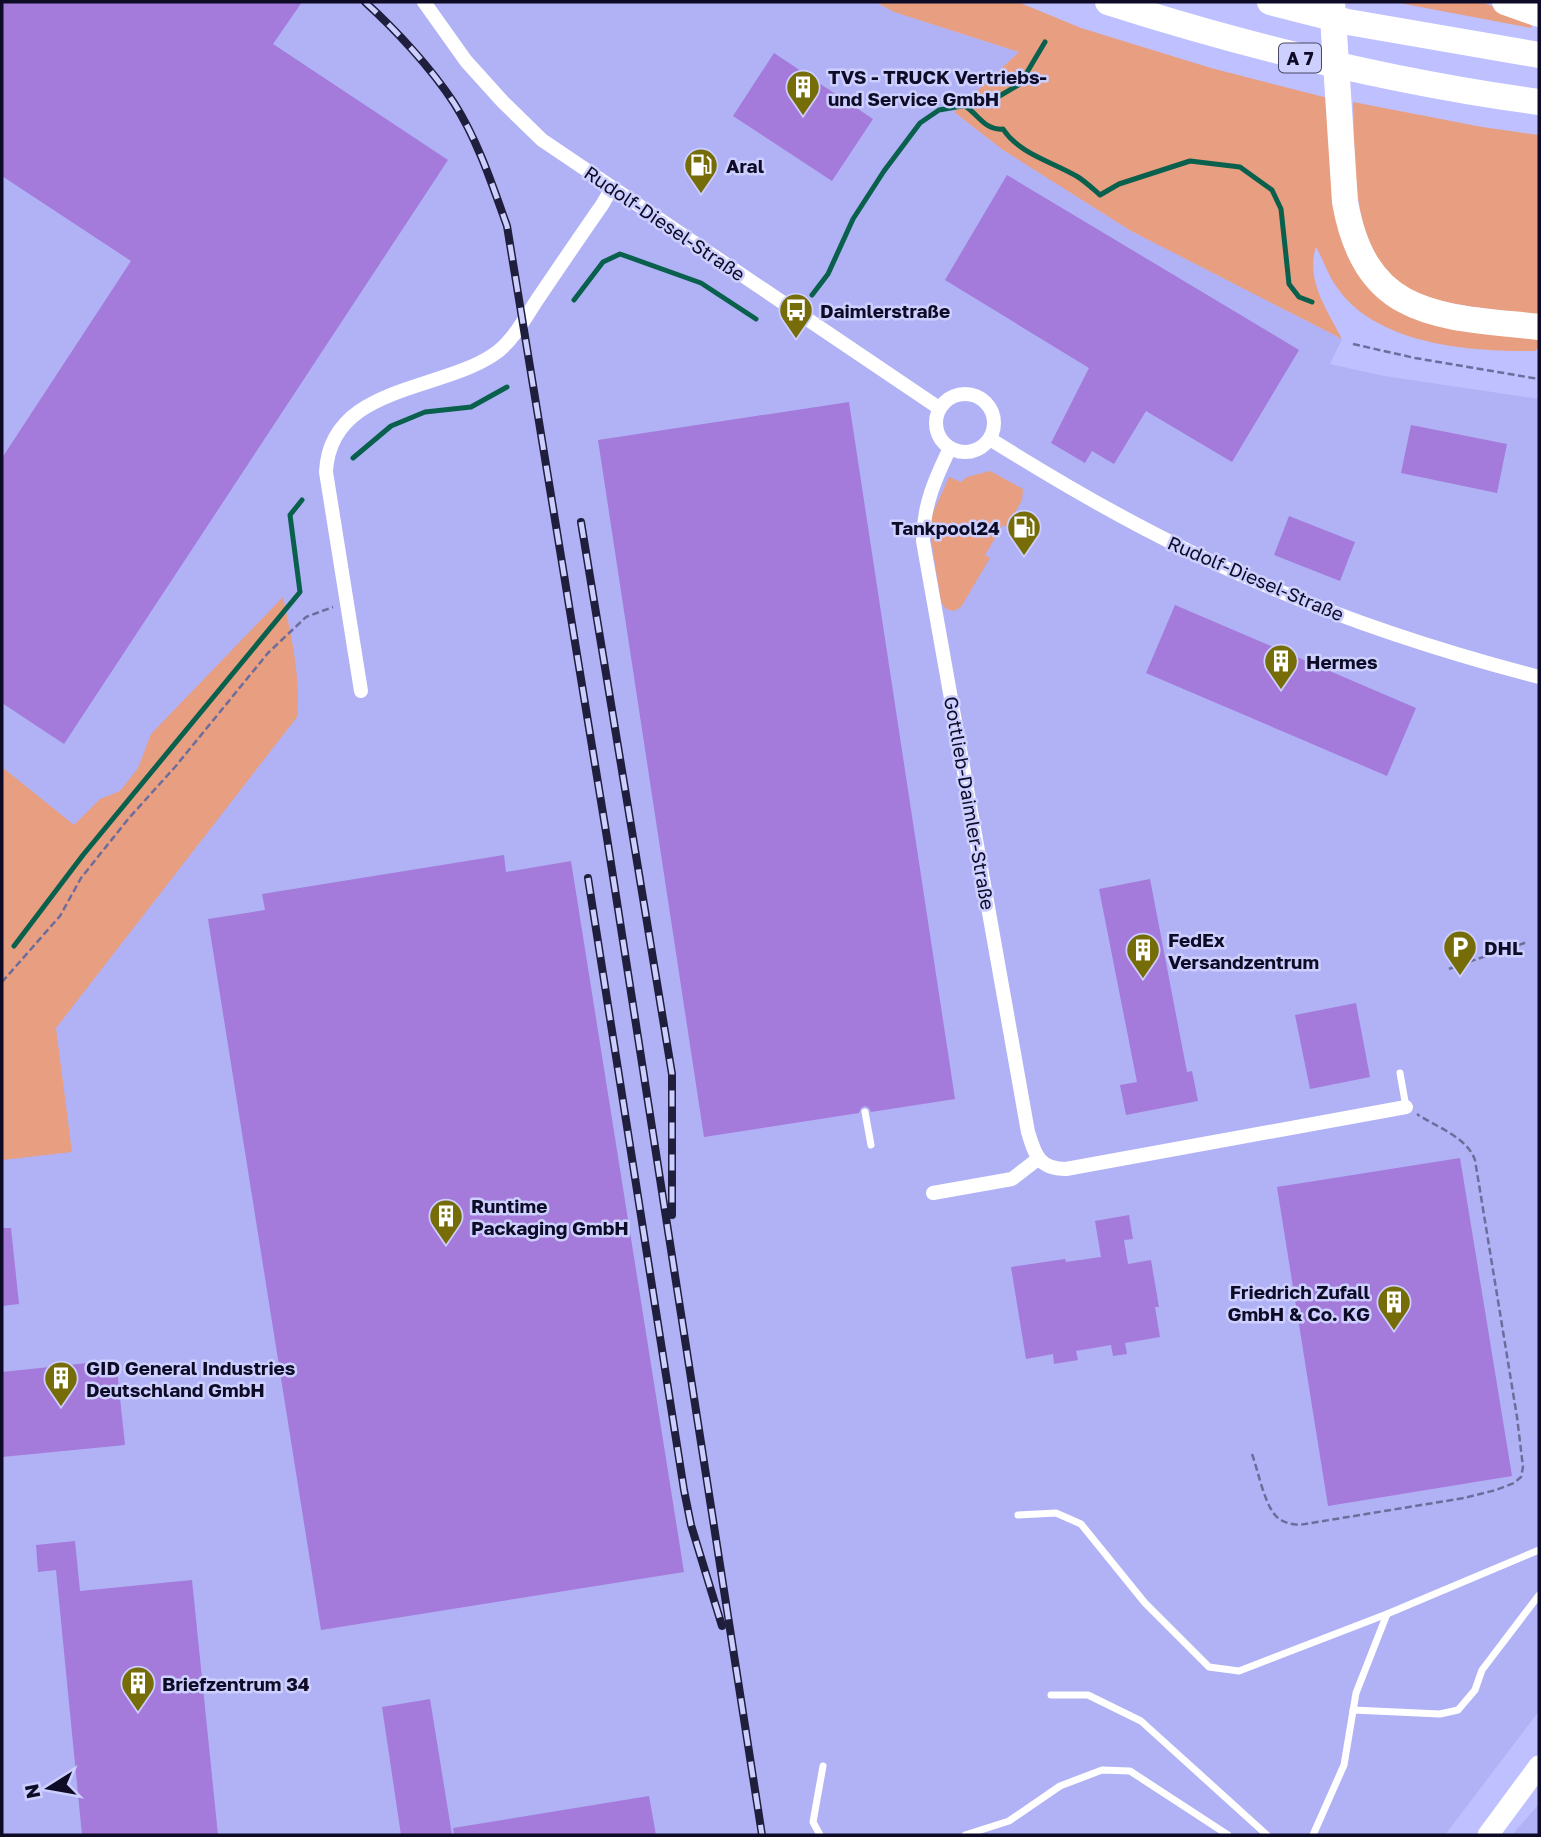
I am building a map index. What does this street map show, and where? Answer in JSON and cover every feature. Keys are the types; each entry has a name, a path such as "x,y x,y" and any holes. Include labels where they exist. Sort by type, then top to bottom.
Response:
{"highway":[{"name":"A 7","path":"1108,2 1193,29 1309,60 1374,75 1539,102"},
{"name":"A 7","path":"1270,2 1348,22 1539,55"},
{"path":"1332,2 1345,202 1349,226 1366,267 1396,296 1435,313 1539,327"},
{"path":"1505,2 1539,14"},
{"path":"1496,96 1539,112"}],"main road":[{"path":"1488,1835 1539,1766"}],"street":[{"name":"Rudolf-Diesel-Straße","path":"424,2 466,61 542,140 939,408"},
{"path":"360,691 326,472 327,456 333,439 345,423 371,404 480,362 504,346 612,188"},
{"path":"962,393 980,398 992,412 993,430 990,439 972,452 950,448 936,430 939,408 945,401 962,393"},
{"name":"Rudolf-Diesel-Straße","path":"990,439 1120,515 1255,582 1389,633 1539,677"},
{"name":"Gottlieb-Daimler-Straße","path":"950,448 932,486 925,509 923,541 1028,1132 1038,1159"},
{"path":"933,1193 1013,1178 1038,1159 1055,1169 1066,1169 1406,1107"}],"lane":[{"path":"1400,1073 1406,1107"},
{"path":"865,1112 871,1145"},
{"path":"1018,1515 1056,1513 1081,1524 1144,1603 1209,1667 1239,1671 1539,1551"},
{"path":"1353,1710 1440,1714 1458,1710 1475,1690 1482,1670 1539,1595"},
{"path":"1313,1835 1344,1765 1356,1693 1387,1614"},
{"path":"1051,1695 1088,1695 1141,1721 1267,1835"},
{"path":"820,1835 813,1822 823,1766"},
{"path":"965,1835 1009,1821 1060,1786 1102,1770 1130,1772 1228,1835"}],"path":[{"path":"1353,344 1415,358 1539,379"},
{"path":"2,982 60,916 81,877 268,653 306,617 345,601"},
{"path":"1449,969 1527,942"},
{"path":"1252,1454 1271,1511 1287,1524 1299,1525 1464,1498 1496,1490 1521,1477 1523,1467 1517,1417 1475,1160 1464,1143 1406,1107"}],"shaded area":[{"path":"2,2 876,2 894,12 1019,52 955,113 1003,150 1131,231 1342,339 1330,364 1384,376 1539,399 1539,1711 1445,1835 2,1835"},
{"path":"876,2 1018,2 1081,28 1211,68 1328,98 1358,272 1539,338 1539,347 1535,351 1482,350 1426,341 1399,333 1353,306 1333,282 1316,247 1313,271 1316,283 1342,339 1131,231 1003,150 954,112 1019,52 894,12"},
{"path":"1394,2 1481,2 1533,21 1531,28"},
{"path":"1353,102 1539,135 1539,315 1433,299 1405,286 1385,268 1371,244 1362,218 1357,189"},
{"path":"990,471 1023,489 1022,500 1007,527 1003,525 985,555 990,558 961,607 954,611 946,609 941,602 931,538 932,515 949,477 961,482 967,477"},
{"path":"283,597 296,671 297,717 56,1028 72,1152 2,1160 2,767 74,825 100,799 120,791 138,768 151,734"},
{"path":"1539,1804 1539,1835 1512,1835"}],"building":[{"path":"2,2 302,2 273,44 448,160 64,744 2,703 2,458 131,261 2,176"},
{"name":"TVS - TRUCK Vertriebs- und Service GmbH","path":"774,53 873,119 832,181 733,116"},
{"path":"1007,175 1299,350 1232,462 1146,411 1114,464 1092,451 1085,463 1051,443 1089,368 945,280"},
{"path":"849,402 955,1099 871,1112 865,1106 859,1113 704,1137 598,440"},
{"path":"1411,425 1507,444 1497,493 1401,473"},
{"path":"1289,516 1355,542 1340,581 1274,555"},
{"name":"Hermes","path":"1175,605 1416,708 1387,776 1146,673"},
{"name":"Runtime Packaging GmbH","path":"504,855 506,872 571,861 684,1572 321,1630 208,919 265,910 262,894"},
{"name":"FedEx Versandzentrum","path":"1150,879 1187,1072 1192,1071 1198,1101 1126,1115 1120,1085 1137,1082 1099,889"},
{"path":"1356,1003 1370,1077 1310,1089 1295,1015"},
{"name":"Friedrich Zufall GmbH & Co. KG","path":"1460,1158 1512,1476 1328,1506 1277,1187"},
{"path":"1129,1215 1133,1239 1124,1240 1128,1264 1151,1260 1159,1307 1155,1307 1160,1337 1125,1343 1127,1354 1113,1356 1111,1345 1076,1351 1078,1360 1054,1364 1053,1354 1026,1359 1011,1267 1101,1257 1095,1221"},
{"path":"2,1228 11,1228 19,1304 2,1306"},
{"name":"GID General Industries Deutschland GmbH","path":"116,1360 125,1445 2,1457 2,1372"},
{"name":"Briefzentrum 34","path":"75,1541 80,1591 192,1580 218,1835 82,1835 56,1570 38,1572 36,1545"},
{"path":"430,1699 452,1835 401,1835 382,1707"},
{"path":"649,1796 656,1835 454,1835 453,1828"}],"waterway":[{"path":"812,295 828,274 853,219 920,123 939,110 991,101 1020,84 1045,42"},
{"path":"965,106 986,125 1003,129 1018,145 1078,177 1100,195 1119,184 1190,161 1240,167 1272,190 1281,209 1289,284 1299,297 1312,302"},
{"path":"574,300 603,262 620,254 701,283 756,319"},
{"path":"353,458 391,426 425,412 471,407 507,387"},
{"path":"14,946 83,855 300,592 290,515 302,500"}],"railway":[{"path":"365,2 435,76 463,117 507,226 607,838 762,1835"},
{"path":"581,522 672,1074 672,1215"},
{"path":"588,878 684,1490 691,1525 722,1626"}],"place":[{"name":"TVS - TRUCK Vertriebs- und Service GmbH","path":"803,117"},
{"name":"Aral","path":"701,195"},
{"name":"Daimlerstraße","path":"796,340"},
{"name":"Tankpool24","path":"1024,557"},
{"name":"Hermes","path":"1281,691"},
{"name":"DHL","path":"1460,977"},
{"name":"FedEx Versandzentrum","path":"1143,980"},
{"name":"Runtime Packaging GmbH","path":"446,1246"},
{"name":"Friedrich Zufall GmbH & Co. KG","path":"1394,1332"},
{"name":"GID General Industries Deutschland GmbH","path":"61,1408"},
{"name":"Briefzentrum 34","path":"138,1713"}]}
